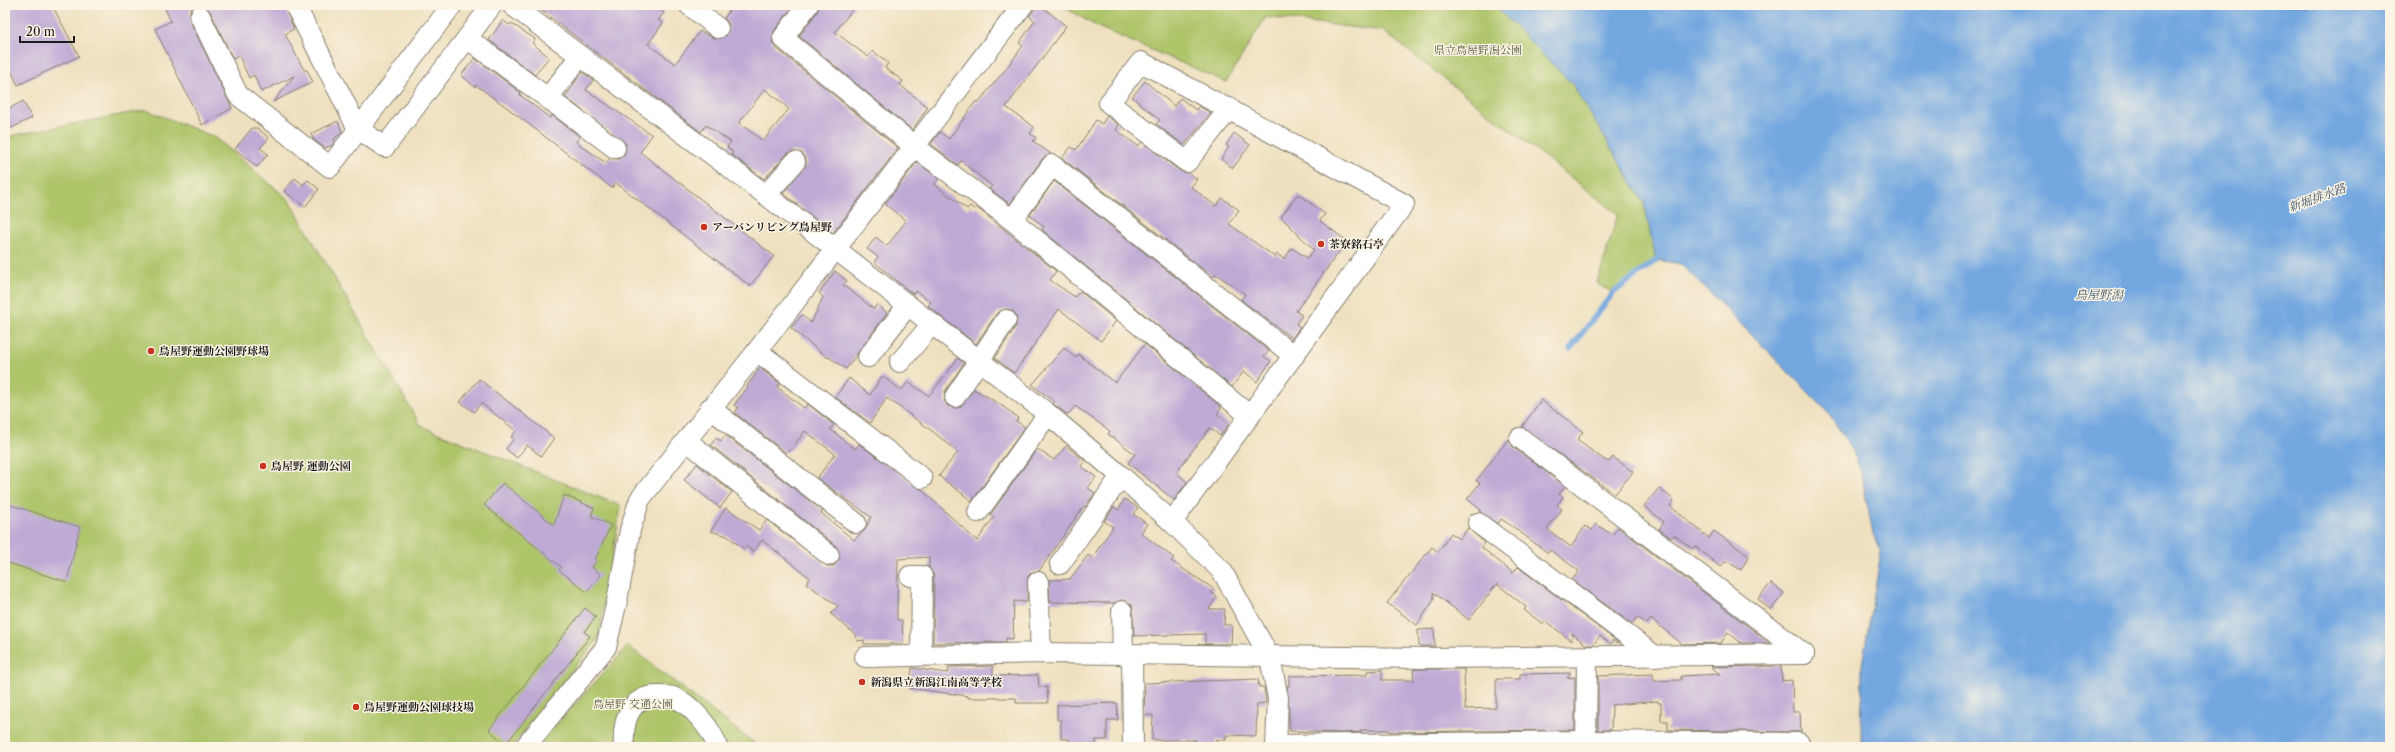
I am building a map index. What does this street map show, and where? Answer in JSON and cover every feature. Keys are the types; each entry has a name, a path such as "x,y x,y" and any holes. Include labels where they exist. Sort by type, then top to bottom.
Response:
{"street":[{"path":"295,5 358,129 385,147 492,5"},
{"path":"200,16 238,95 330,167 452,5"},
{"path":"512,5 766,196 1048,414 1172,522 1222,571 1270,658 1278,698 1276,746 1799,743"},
{"path":"689,5 718,28"},
{"path":"808,5 783,38 914,146 1012,220 1250,416"},
{"path":"525,747 606,647 617,601 630,530 640,499 687,441 710,408 757,351 834,248 1023,5"},
{"path":"468,38 615,148"},
{"path":"548,98 580,56"},
{"path":"1172,522 1404,204 1230,108 1141,62 1109,103 1188,162 1230,108"},
{"path":"766,196 795,162"},
{"path":"1012,220 1052,165 1294,356"},
{"path":"868,357 908,305"},
{"path":"955,397 1006,320"},
{"path":"900,362 932,324"},
{"path":"757,351 922,478"},
{"path":"710,408 856,523"},
{"path":"978,512 1048,414"},
{"path":"865,657 1041,653 1270,658 1804,654 1520,438"},
{"path":"687,441 828,555"},
{"path":"1060,564 1121,476"},
{"path":"1478,523 1655,656"},
{"path":"910,576 922,576 921,655"},
{"path":"1038,582 1041,653"},
{"path":"1122,611 1127,655 1133,747"},
{"path":"1586,744 1587,656"},
{"path":"624,747 623,734 627,712 639,701 652,696 673,697 688,707 706,726 715,739 717,747"}],"green space":[{"name":"県立鳥屋野潟公園","path":"1060,5 1496,5 1573,85 1644,203 1656,260 1613,293 1597,283 1618,214 1383,31 1266,17 1226,82 1098,27"},
{"name":"鳥屋野 運動公園","path":"146,110 215,137 289,200 421,426 621,506 598,639 511,747 5,747 5,137"},
{"name":"鳥屋野 交通公園","path":"628,646 759,747 536,747"}],"water":[{"name":"鳥屋野潟","path":"1494,5 2390,5 2390,747 1861,747 1862,665 1881,553 1873,534 1861,472 1853,451 1828,412 1681,264 1656,260 1644,203 1573,85"}],"building":[{"path":"5,5 52,5 79,56 18,85 5,59"},
{"path":"163,5 198,5 190,10 190,21 232,108 202,125 155,29 171,21"},
{"path":"202,5 284,5 294,29 285,34 304,70 307,70 313,82 273,102 294,76 261,92 254,75 249,78 239,56 233,59 210,11"},
{"path":"534,5 654,5 664,13 658,20 663,23 648,44 675,64 700,31 716,39 727,35 729,24 724,18 733,5 794,5 774,31 772,42 775,47 898,148 833,233 783,193 806,165 806,159 802,153 792,151 787,154 764,179 731,154 733,152 727,147 731,142 706,125 701,132","holes":["765,89 789,109 763,141 739,123"]},
{"path":"819,5 856,5 835,32 868,57 873,51 888,63 885,68 903,81 900,85 928,107 912,130 799,36 817,12"},
{"path":"1038,5 1066,26 1006,107 1034,127 1030,134 1036,137 1033,141 1051,154 1043,158 1010,204 989,189 992,186 961,161 958,165 931,144 940,132 949,139 976,101 978,103 1004,71 1023,46 1019,43 1035,21 1029,16"},
{"path":"503,20 509,25 511,23 535,39 532,43 549,57 535,75 489,40"},
{"path":"475,58 521,93 520,95 550,118 552,115 580,137 576,142 606,163 610,158 619,159 624,155 626,144 565,97 582,72 593,80 586,90 652,135 640,152 774,256 750,286 616,183 612,188 505,106 476,85 475,87 461,75"},
{"path":"1145,81 1174,106 1180,98 1196,110 1199,106 1211,113 1184,145 1156,124 1160,120 1132,97"},
{"path":"23,101 32,118 5,131 5,111"},
{"path":"1107,116 1119,125 1116,130 1138,146 1142,142 1180,171 1188,173 1197,179 1191,187 1216,206 1222,198 1239,210 1229,224 1275,257 1277,254 1284,259 1292,248 1307,258 1314,250 1281,217 1298,194 1325,214 1320,221 1347,241 1296,311 1302,315 1296,324 1300,327 1292,338 1241,300 1245,294 1216,274 1213,277 1062,158 1071,147 1076,150 1096,120 1102,124"},
{"path":"338,121 342,132 335,138 333,145 325,148 314,140 311,134"},
{"path":"252,128 257,128 269,138 260,148 268,154 257,167 235,149"},
{"path":"1234,133 1250,145 1233,168 1221,159 1229,147 1226,145"},
{"path":"917,162 939,179 934,184 967,209 970,206 974,209 976,207 1056,271 1050,280 1075,297 1080,291 1116,321 1101,341 1059,309 1015,372 1013,372 995,358 1016,326 1016,315 1013,311 1006,309 997,313 976,344 928,306 931,302 916,291 913,294 874,262 878,257 867,249 876,237 887,246 906,221 885,204"},
{"path":"295,178 303,185 308,180 319,189 305,207 284,191"},
{"path":"1054,181 1269,351 1264,357 1271,361 1257,382 1244,371 1232,387 1042,230 1044,227 1030,215"},
{"path":"835,271 847,281 843,285 874,309 877,304 887,313 846,369 829,357 828,358 791,328 802,315 811,323 823,297 819,293"},
{"path":"1145,344 1220,406 1221,409 1217,414 1229,424 1220,436 1210,428 1180,467 1177,473 1187,482 1174,500 1128,463 1135,454 1108,434 1110,431 1075,406 1068,415 1053,404 1055,402 1032,385 1064,348 1076,358 1078,354 1115,383"},
{"path":"958,358 964,363 945,391 945,402 948,406 955,408 960,407 974,389 1004,407 1018,418 1016,421 1025,427 972,501 939,476 958,452 932,431 887,398 870,423 835,397 849,378 870,395 882,376 901,390 908,382 929,396"},
{"path":"760,368 780,383 777,387 804,408 808,404 834,425 830,429 855,449 859,444 921,489 977,541 994,517 990,515 1037,449 1054,460 1066,446 1085,461 1081,466 1096,477 1088,488 1095,493 1085,507 1084,506 1039,571 1032,572 1028,576 1027,602 1014,601 1013,639 1006,638 1006,642 933,643 934,576 929,567 929,557 898,559 897,620 902,620 903,644 864,644 864,640 857,641 856,635 831,614 838,606 806,583 810,578 762,540 753,552 746,546 744,549 727,536 711,531 726,508 759,530 767,520 827,566 834,566 840,557 836,546 711,445 716,438 721,441 725,435 823,511 821,513 854,540 865,530 871,517 817,478 835,454 805,431 790,451 789,450 786,453 735,413 738,408 734,405"},
{"path":"479,379 554,438 541,456 527,445 517,458 506,449 514,439 511,437 516,431 481,403 474,412 460,402"},
{"path":"1541,400 1583,432 1577,440 1603,459 1609,462 1613,457 1633,472 1615,494 1522,427"},
{"path":"1509,438 1513,447 1565,486 1559,494 1563,497 1557,505 1562,509 1547,529 1571,547 1585,526 1592,530 1596,524 1612,535 1618,527 1770,643 1741,643 1728,632 1721,643 1682,644 1651,619 1647,624 1637,617 1632,624 1572,580 1579,571 1550,550 1548,553 1501,519 1498,524 1480,512 1481,510 1467,499 1480,483 1476,481"},
{"path":"697,464 732,492 720,508 684,480"},
{"path":"503,483 554,525 564,495 594,508 591,516 611,525 595,560 597,561 592,567 601,575 587,592 559,570 561,567 484,505"},
{"path":"1659,488 1674,500 1670,506 1709,538 1714,531 1749,556 1741,570 1726,561 1720,567 1695,546 1693,549 1674,535 1671,538 1659,529 1664,522 1644,506"},
{"path":"1125,499 1138,508 1133,514 1147,524 1141,533 1174,558 1171,561 1214,589 1211,593 1217,596 1209,609 1225,609 1224,625 1232,625 1231,644 1205,644 1205,634 1134,636 1132,605 1122,600 1114,603 1050,602 1049,580 1070,579 1088,555 1092,558 1113,527 1104,521 1114,507 1118,510"},
{"path":"5,503 80,527 67,582 5,562"},
{"path":"1468,528 1485,543 1481,547 1513,573 1518,567 1618,642 1617,643 1613,640 1611,644 1600,636 1593,645 1586,645 1572,633 1572,641 1545,621 1543,624 1524,610 1526,607 1497,584 1469,620 1433,592 1434,600 1417,625 1387,603 1432,547 1438,552 1451,533 1460,539"},
{"path":"1771,583 1784,593 1771,610 1758,599"},
{"path":"585,608 596,617 584,632 590,636 506,744 489,730"},
{"path":"1434,629 1435,646 1419,646 1418,630"},
{"path":"993,666 993,676 1038,675 1039,687 1047,687 1048,703 1016,703 1016,698 968,698 968,696 909,688 912,668 948,673 949,667"},
{"path":"1781,666 1782,681 1792,680 1793,712 1800,712 1801,732 1668,730 1668,721 1661,721 1661,703 1658,703 1658,701 1612,705 1611,730 1598,730 1598,676 1653,674 1654,681 1681,680 1681,676 1720,674 1711,667"},
{"path":"1464,669 1465,709 1496,708 1496,679 1520,679 1520,674 1571,673 1567,678 1575,677 1575,730 1390,732 1390,730 1361,730 1361,732 1341,733 1290,731 1287,686 1289,686 1289,676 1367,675 1367,671 1382,670 1382,680 1414,680 1413,670"},
{"path":"1258,679 1259,687 1264,687 1266,703 1257,704 1256,736 1226,735 1226,740 1216,740 1216,747 1197,747 1196,740 1152,740 1153,715 1144,715 1145,683"},
{"path":"1117,703 1118,720 1107,720 1107,740 1096,740 1096,747 1069,747 1069,739 1061,739 1061,720 1057,720 1057,705"}],"waterway":[{"path":"1570,349 1613,293 1656,260"}],"place":[{"name":"アーバンリビング鳥屋野","path":"704,227"},
{"name":"茶寮銘石亭","path":"1321,244"},
{"name":"鳥屋野運動公園野球場","path":"151,351"},
{"name":"鳥屋野 運動公園","path":"263,466"},
{"name":"新潟県立新潟江南高等学校","path":"862,682"},
{"name":"鳥屋野運動公園球技場","path":"356,707"}],"water label":[{"name":"新堀排水路","path":"2317,198"}]}
